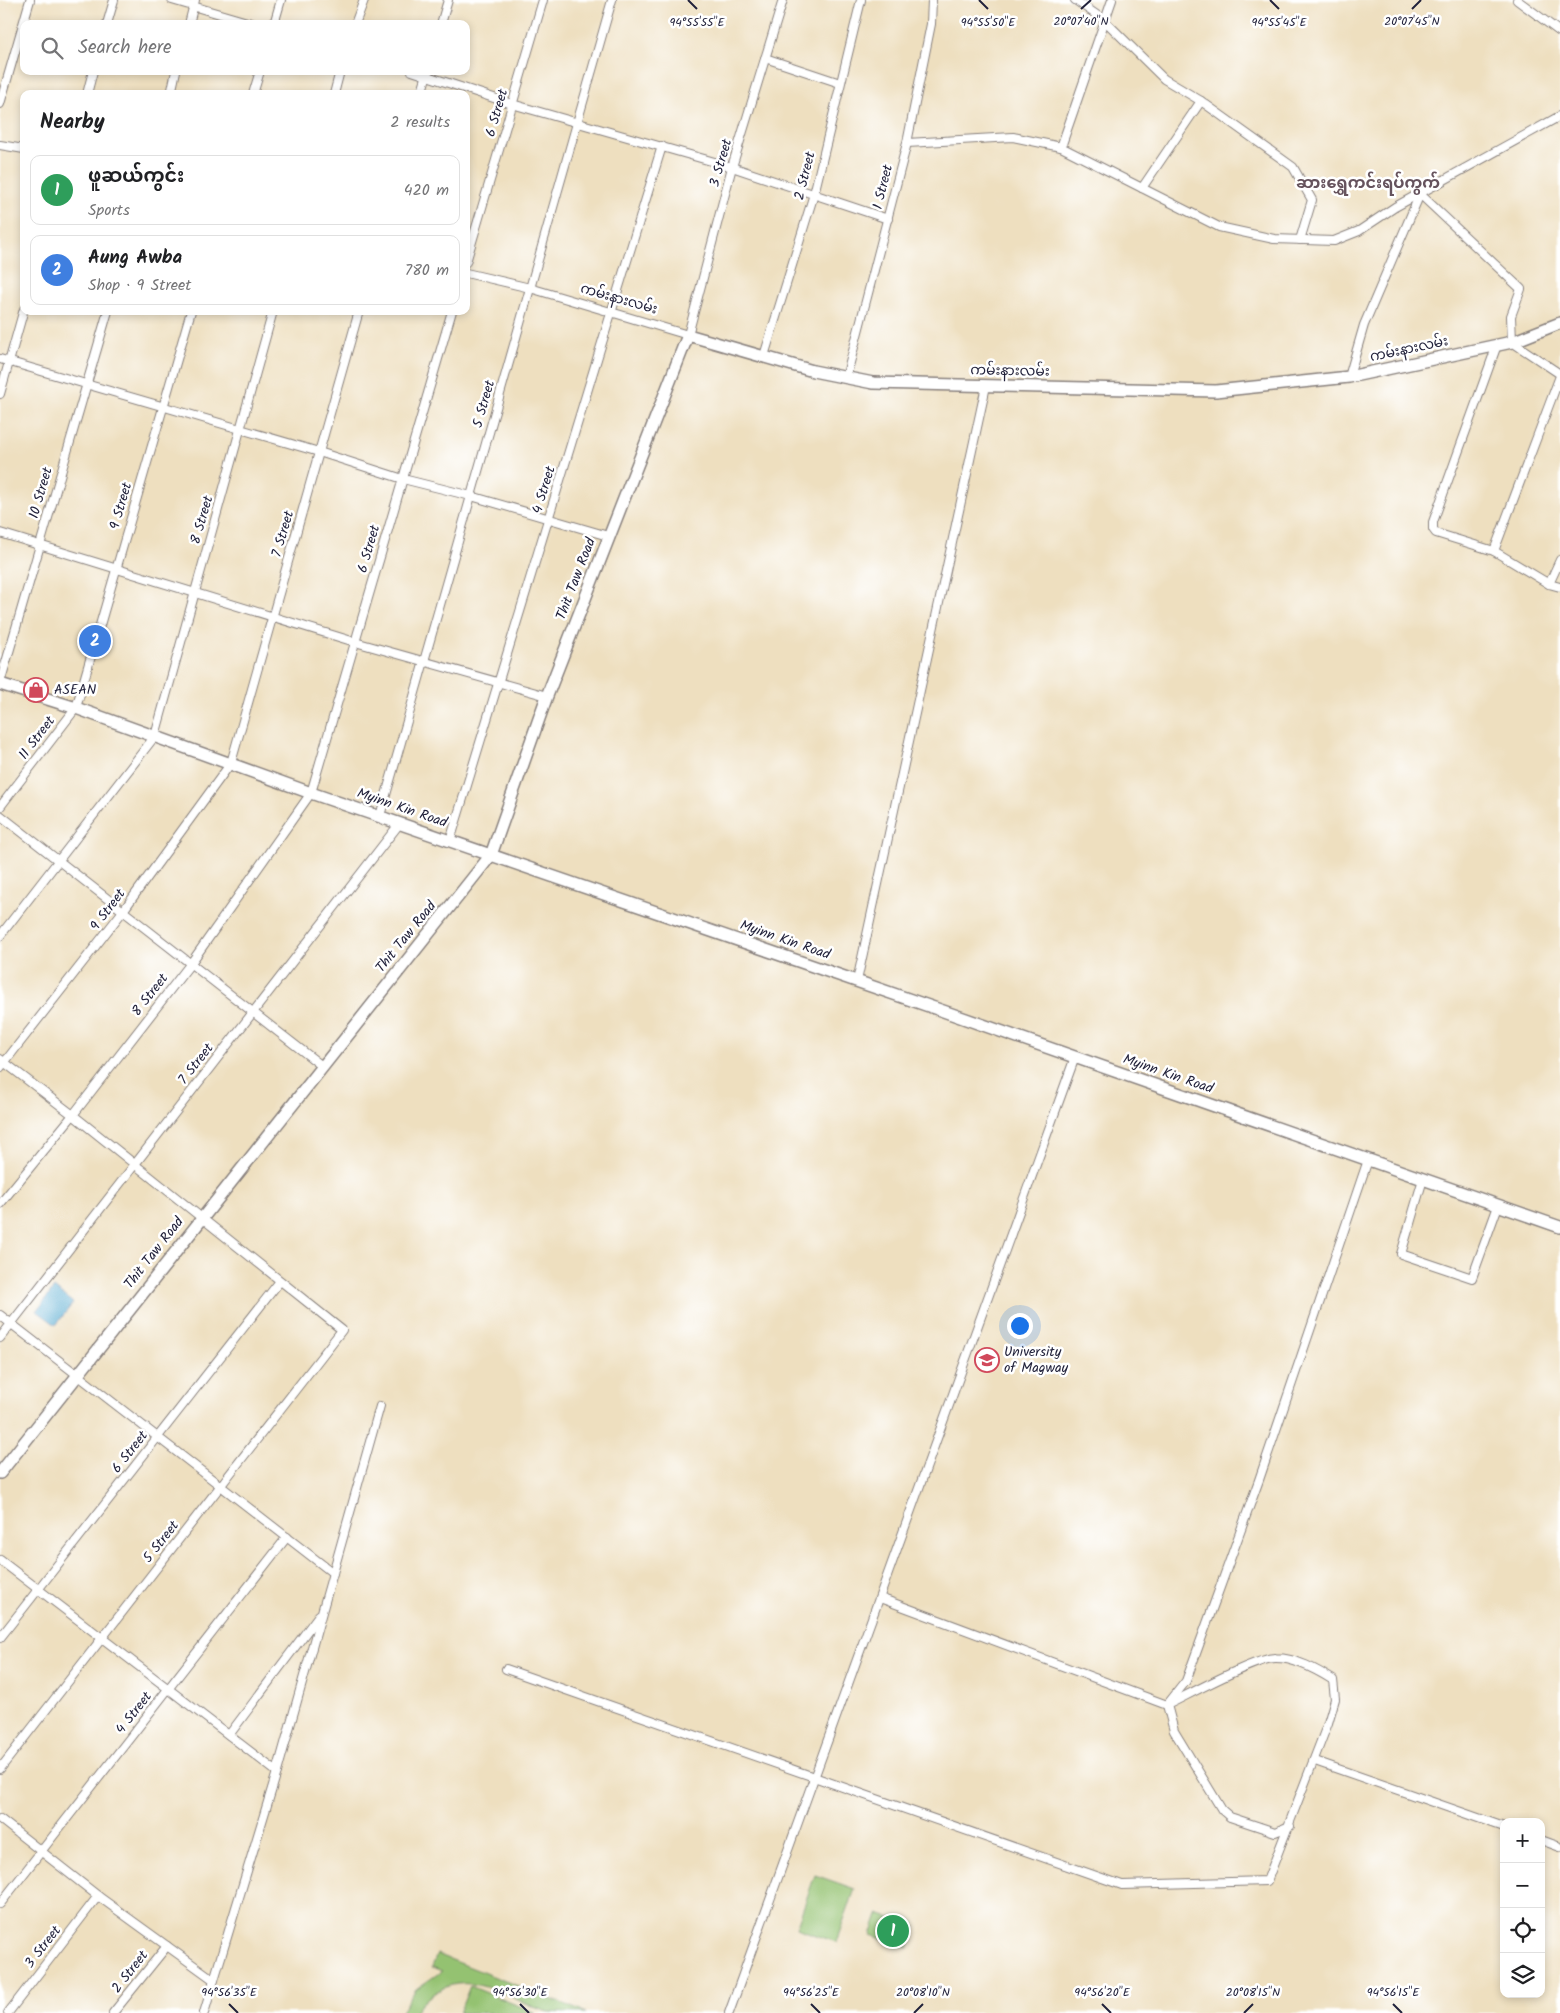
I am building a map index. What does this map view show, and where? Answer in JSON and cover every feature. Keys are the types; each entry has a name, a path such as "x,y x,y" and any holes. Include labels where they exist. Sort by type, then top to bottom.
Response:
{"street":[{"path":"24,20 30,0"},
{"path":"108,20 114,0"},
{"path":"172,0 194,3 243,20"},
{"path":"275,20 280,0"},
{"path":"356,20 364,0"},
{"path":"442,20 448,0"},
{"name":"6 Street","path":"470,248 543,0"},
{"name":"5 Street","path":"380,816 612,0"},
{"name":"3 Street","path":"688,335 732,167 783,0"},
{"name":"2 Street","path":"764,356 814,194 861,0"},
{"name":"1 Street","path":"846,378 907,143 932,24 932,0"},
{"path":"1075,0 1104,20 1164,79 1201,101 1293,167 1312,200 1300,240"},
{"path":"1061,147 1112,0"},
{"path":"1517,0 1560,32"},
{"path":"190,20 194,3"},
{"path":"0,104 20,35"},
{"path":"765,58 840,83"},
{"path":"88,90 92,75"},
{"path":"172,90 175,75"},
{"path":"254,90 259,75"},
{"path":"335,90 339,75"},
{"path":"422,90 426,75"},
{"path":"432,75 512,104 577,121 732,167 888,219"},
{"path":"1142,188 1201,101"},
{"path":"907,143 1012,137 1061,147 1219,226 1274,239 1334,241 1359,231 1420,194 1560,116"},
{"path":"0,145 20,148"},
{"name":"4 Street","path":"450,840 662,146"},
{"path":"1420,194 1521,289 1512,316 1512,342 1560,375 1494,551"},
{"path":"1350,377 1364,325 1420,194"},
{"name":"ကမ်းနားလမ်း","path":"470,274 530,288 813,371 873,384 1216,390 1350,377 1512,342 1560,323"},
{"path":"0,394 22,315"},
{"name":"10 Street","path":"0,684 85,384 107,315"},
{"name":"9 Street","path":"76,708 190,315"},
{"name":"8 Street","path":"155,736 272,315"},
{"name":"7 Street","path":"231,763 358,315"},
{"name":"6 Street","path":"311,793 451,315"},
{"name":"Thit Taw Road","path":"0,1473 491,855 547,696 688,335"},
{"path":"1497,345 1433,522 1433,529 1436,533 1494,551 1550,584 1560,587"},
{"path":"0,360 319,452 402,479 471,496 608,536"},
{"path":"857,981 986,386"},
{"path":"0,533 273,615 355,642 547,696"},
{"path":"1550,584 1560,560"},
{"name":"Myinn Kin Road","path":"0,684 76,708 380,816"},
{"name":"11 Street","path":"0,808 76,708"},
{"path":"0,936 155,736"},
{"name":"9 Street","path":"1,1063 123,911 231,763"},
{"name":"8 Street","path":"0,1204 73,1115 191,962 311,793"},
{"path":"0,815 322,1066"},
{"path":"380,816 400,823"},
{"name":"7 Street","path":"0,1338 400,823"},
{"name":"Myinn Kin Road","path":"400,823 1560,1227"},
{"path":"729,2013 816,1778 1074,1057"},
{"path":"1,1063 73,1115 280,1281"},
{"path":"1167,1705 1186,1681 1259,1480 1368,1160"},
{"path":"1423,1180 1401,1254 1472,1278 1498,1206"},
{"name":"6 Street","path":"0,1638 280,1281"},
{"name":"5 Street","path":"0,1769 342,1330 280,1281"},
{"path":"0,1315 333,1573"},
{"path":"204,2013 277,1772 380,1406"},
{"name":"4 Street","path":"0,1904 287,1537"},
{"path":"0,1560 277,1772"},
{"path":"506,1669 1122,1885 1267,1881 1315,1761 1335,1699 1333,1680 1319,1671 1299,1663 1275,1657 1244,1668 1167,1705 880,1598"},
{"path":"229,1735 322,1612"},
{"path":"1167,1705 1174,1731 1222,1810 1230,1817 1275,1832 1290,1826"},
{"path":"1315,1761 1500,1826"},
{"path":"0,1819 98,1896 214,1980"},
{"path":"1545,1841 1560,1847"},
{"name":"3 Street","path":"8,2013 98,1896"},
{"name":"2 Street","path":"113,2013 166,1946"}],"green space":[{"path":"815,1875 855,1889 836,1942 796,1928"},
{"path":"878,1914 916,1926 908,1948 871,1935"},
{"path":"437,1954 586,2013 548,2012 493,1989 464,1984 450,1986 436,1992 424,2001 415,2013 400,2013 416,1989 442,1971 432,1967"},
{"path":"470,1986 536,2013 459,2013"}],"water":[{"path":"54,1288 73,1303 56,1325 37,1311"}],"place":[{"name":"Aung Awba","path":"95,641"},
{"name":"ASEAN","path":"36,690"},
{"name":"University of Magway","path":"987,1360"},
{"name":"ဖူဆယ်ကွင်း","path":"893,1931"}],"district":[{"name":"ဆားရွှေကင်းရပ်ကွက်","path":"1368,183"}]}
